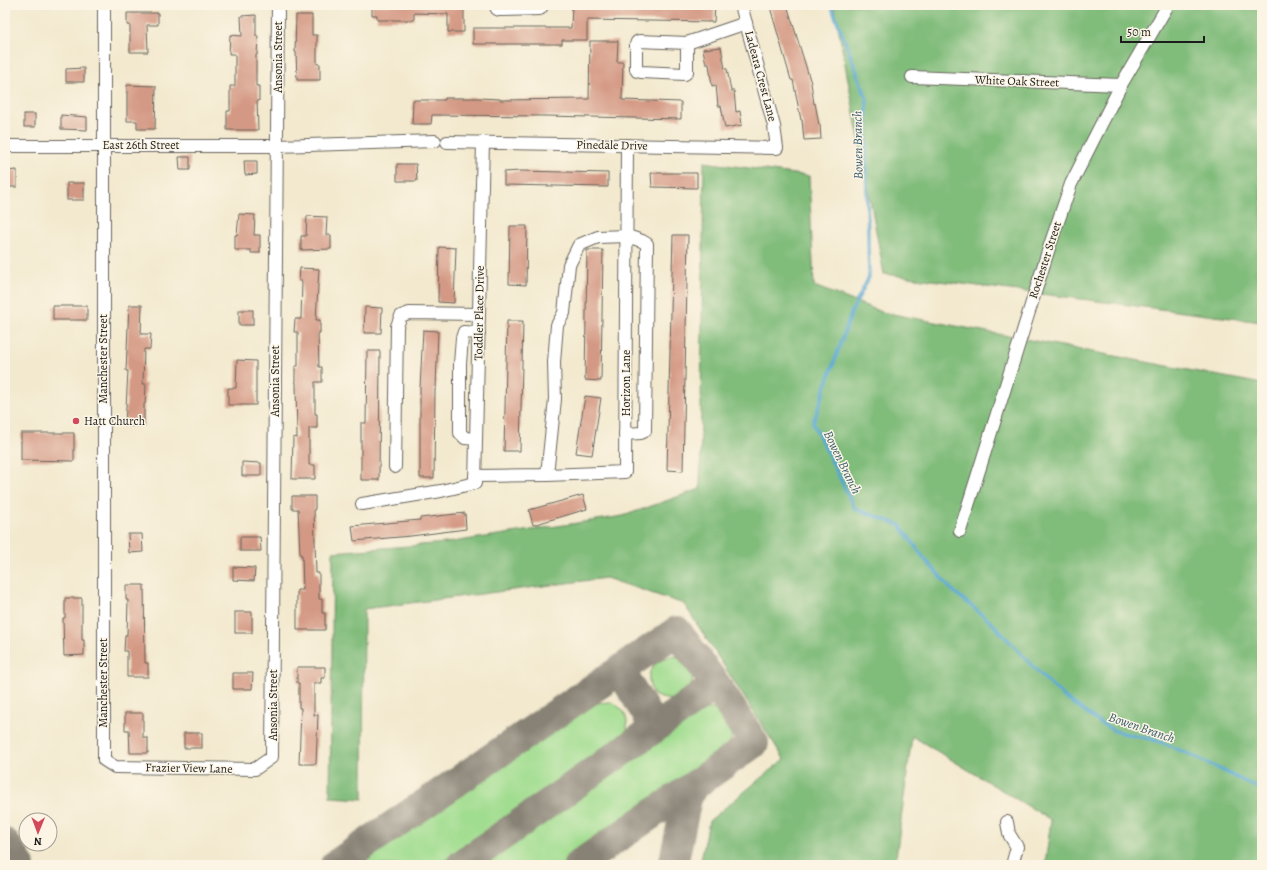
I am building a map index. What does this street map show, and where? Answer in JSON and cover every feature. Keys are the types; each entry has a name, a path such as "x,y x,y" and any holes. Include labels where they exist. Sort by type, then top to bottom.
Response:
{"street":[{"name":"Manchester Street","path":"104,5 104,760"},
{"name":"Ansonia Street","path":"272,757 278,5"},
{"path":"495,5 500,10 540,9 543,5"},
{"name":"Ladeara Crest Lane","path":"741,5 774,126 777,148"},
{"name":"Rochester Street","path":"960,531 1050,245 1071,184 1122,85 1168,5"},
{"path":"687,42 687,69 684,74 641,72 636,69 637,42 687,42 746,23"},
{"name":"White Oak Street","path":"912,77 1122,85"},
{"name":"Pinedale Drive","path":"277,146 483,142 777,148"},
{"name":"Toddler Place Drive","path":"475,480 483,142"},
{"name":"Horizon Lane","path":"362,504 441,491 475,480 625,472 627,145"},
{"name":"East 26th Street","path":"5,146 277,146"},
{"path":"547,475 555,399 554,362 557,325 564,313 568,265 579,245 598,237 626,236 647,244 645,431 641,433 625,434"},
{"path":"395,467 397,326 401,316 409,313 479,314"},
{"path":"476,439 465,438 460,433 460,372 462,338 464,332 479,333"},
{"name":"Frazier View Lane","path":"104,760 115,767 255,769 272,757"},
{"path":"1007,822 1009,834 1017,847 1012,865"}],"green space":[{"path":"834,5 1262,5 1262,322 884,274"},
{"path":"704,162 809,176 814,286 882,312 1262,384 1262,865 1045,865 1051,820 912,736 895,865 700,865 709,821 784,759 684,604 606,578 364,609 363,799 330,797 333,552 446,543 623,516 700,489"},
{"path":"671,656 682,659 689,665 693,674 692,683 687,692 679,698 668,699 654,695 649,681 649,676 653,666"},
{"path":"611,702 620,708 625,714 627,733 438,865 359,865 596,703"},
{"path":"700,709 716,709 728,718 732,729 731,740 721,756 706,769 563,865 470,865"}],"building":[{"path":"372,5 464,5 464,32 448,32 448,14 414,13 414,20 377,20 377,15 372,15"},
{"path":"572,5 715,5 714,22 587,20 587,40 562,40 562,44 473,44 473,28 571,28"},
{"path":"787,5 811,83 814,104 815,103 820,125 821,139 804,140 802,120 793,80 791,80 770,7"},
{"path":"127,13 158,13 158,25 147,25 148,52 130,52 130,25 127,25"},
{"path":"256,15 256,36 258,36 256,55 256,86 259,86 259,101 257,101 258,130 227,130 227,111 230,111 230,86 235,86 235,54 229,54 230,35 242,36 241,16"},
{"path":"296,15 312,15 312,35 317,35 317,64 320,64 320,80 297,80 295,52"},
{"path":"590,41 618,41 617,62 623,62 622,100 681,102 681,119 432,115 431,124 412,124 413,100 445,100 445,98 479,98 500,100 589,99"},
{"path":"721,47 731,91 734,91 736,112 740,111 742,125 725,128 721,106 718,106 716,85 712,86 709,64 706,64 703,49"},
{"path":"84,68 84,82 66,82 66,69"},
{"path":"127,85 156,86 155,129 137,129 137,121 127,121"},
{"path":"24,114 35,114 35,127 24,127"},
{"path":"61,115 87,117 87,130 61,129"},
{"path":"179,157 190,157 190,170 180,170"},
{"path":"244,161 257,161 257,174 245,175"},
{"path":"397,164 416,164 417,181 397,181"},
{"path":"17,170 17,187 5,187 5,171"},
{"path":"504,172 608,173 608,187 504,185"},
{"path":"651,173 697,173 697,188 652,187"},
{"path":"67,183 84,183 84,200 67,200"},
{"path":"239,214 255,215 254,235 260,235 260,253 251,253 251,250 235,250 235,235 237,235"},
{"path":"307,216 327,217 326,235 331,235 331,249 301,250 301,236 306,236"},
{"path":"510,226 527,226 526,285 509,284"},
{"path":"673,235 688,235 683,471 667,470"},
{"path":"439,247 456,248 454,303 438,302"},
{"path":"587,250 603,250 601,381 585,380"},
{"path":"300,268 319,269 316,320 320,320 320,333 318,333 319,367 322,367 322,382 315,382 315,414 317,414 317,428 309,428 309,465 315,465 315,479 292,479 293,437 297,438 295,366 298,366 298,332 294,332 295,319 301,319 302,281 299,281"},
{"path":"129,305 142,305 141,334 151,334 150,349 144,349 143,384 146,384 144,426 125,426"},
{"path":"53,306 87,306 87,320 53,320"},
{"path":"365,307 382,308 381,333 364,333"},
{"path":"239,310 253,310 253,325 239,325"},
{"path":"507,321 523,321 520,451 504,451"},
{"path":"423,330 438,331 435,389 434,478 420,478 420,388"},
{"path":"367,351 380,351 379,480 361,480 361,423 366,423"},
{"path":"237,360 256,361 256,405 228,405 228,388 236,388"},
{"path":"585,396 601,398 592,455 576,453"},
{"path":"21,433 74,433 74,461 21,460"},
{"path":"242,462 261,463 261,476 242,476"},
{"path":"583,495 587,509 533,525 529,510"},
{"path":"292,496 315,496 316,573 319,573 319,599 322,599 322,613 325,613 325,630 297,630 297,590 303,590 302,555 300,555 298,509 292,509"},
{"path":"465,513 466,529 354,541 352,526 420,520 420,518"},
{"path":"128,534 142,534 143,552 129,553"},
{"path":"240,537 260,537 261,551 240,551"},
{"path":"233,567 255,568 254,581 233,580"},
{"path":"126,585 144,585 145,663 148,663 148,677 127,677 127,651 124,651 125,635 127,635 128,600 126,600"},
{"path":"65,598 82,598 82,640 84,640 84,655 64,656 63,618 65,618"},
{"path":"235,612 252,612 252,633 235,633"},
{"path":"297,667 325,667 325,678 321,678 321,683 314,683 314,715 318,715 316,764 299,764 301,708 299,708 299,683 297,683"},
{"path":"233,673 253,673 252,689 233,689"},
{"path":"125,713 143,713 143,738 148,738 148,753 130,753 129,730 125,730"},
{"path":"184,733 202,733 202,748 184,748"}],"waterway":[{"name":"Bowen Branch","path":"831,5 867,99 866,158 869,277 852,311 813,423 855,509 900,525 923,557 952,590 992,623 1063,696 1099,722 1115,731 1163,743 1262,790"}],"taxiway":[{"path":"335,865 677,631 716,685 754,743 578,865"},
{"path":"620,670 655,728"},
{"path":"461,865 716,685"},
{"path":"673,865 687,799 696,784"},
{"path":"5,843 20,865"}],"place":[{"name":"Hatt Church","path":"76,421"}]}
